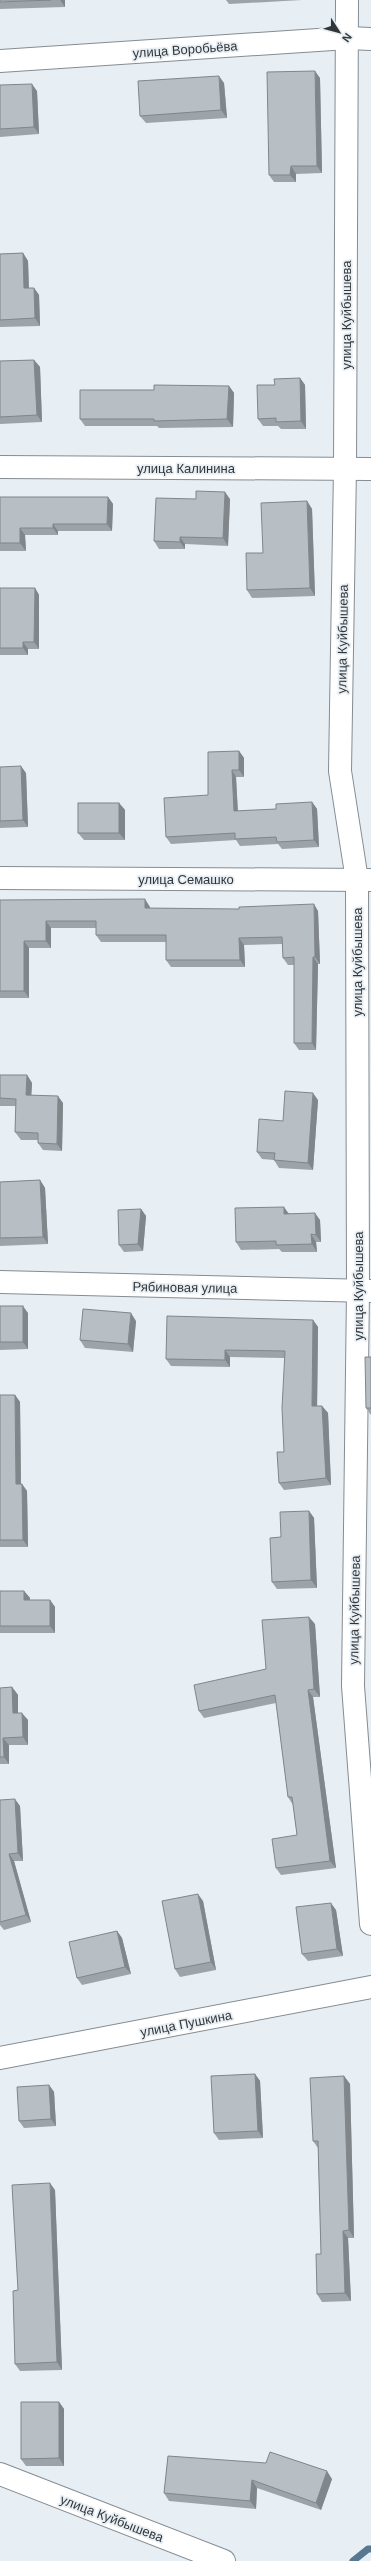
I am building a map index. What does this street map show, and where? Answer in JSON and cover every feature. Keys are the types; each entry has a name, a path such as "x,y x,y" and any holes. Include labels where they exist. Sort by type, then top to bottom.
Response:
{"street":[{"name":"улица Куйбышева","path":"347,0 345,468 340,771 364,880 364,1291 353,1686 371,1924"},
{"name":"улица Воробьёва","path":"0,61 348,38 371,38"},
{"name":"улица Калинина","path":"0,467 371,469"},
{"name":"улица Семашко","path":"0,878 364,880"},
{"name":"Рябиновая улица","path":"0,1282 364,1291"},
{"name":"улица Пушкина","path":"0,2058 371,1987"},
{"name":"улица Куйбышева","path":"0,2474 224,2561"}],"building":[{"path":"0,0 51,0 0,2"},
{"path":"315,71 317,166 291,166 290,175 269,175 267,72"},
{"path":"219,76 221,110 140,116 138,81"},
{"path":"32,84 34,127 0,129 0,85"},
{"path":"23,253 24,288 34,288 35,318 0,320 0,254"},
{"path":"34,360 37,415 0,417 0,361"},
{"path":"300,378 301,421 276,422 276,418 258,419 257,385 275,385 274,379"},
{"path":"154,385 229,386 227,419 154,421 154,419 80,419 80,390 154,390"},
{"path":"196,491 225,492 223,538 180,537 180,542 154,541 156,498 196,499"},
{"path":"0,497 108,497 107,524 53,524 53,528 20,528 20,543 0,543"},
{"path":"307,501 310,588 247,590 246,553 263,553 261,503"},
{"path":"0,588 35,588 34,642 23,642 23,648 0,648"},
{"path":"239,751 239,770 232,770 234,811 276,809 276,804 312,802 314,840 277,842 276,837 235,839 235,833 166,837 164,798 208,795 208,752"},
{"path":"21,766 23,820 0,821 0,767"},
{"path":"78,803 119,803 119,833 78,833"},
{"path":"145,899 145,908 239,909 239,907 314,904 315,957 313,957 312,1043 294,1043 294,957 283,958 282,937 239,938 240,960 166,960 166,935 96,935 96,921 46,921 46,941 24,941 24,991 0,991 0,900"},
{"path":"0,1075 27,1075 26,1095 58,1096 57,1144 38,1143 38,1133 15,1132 16,1099 0,1098"},
{"path":"285,1091 313,1093 308,1163 274,1160 275,1153 257,1152 259,1119 283,1121"},
{"path":"40,1180 43,1237 0,1238 0,1182"},
{"path":"284,1207 284,1214 315,1213 316,1235 311,1234 312,1244 276,1245 276,1241 236,1242 235,1208"},
{"path":"141,1209 138,1244 119,1245 118,1210"},
{"path":"0,1306 23,1306 23,1342 0,1342"},
{"path":"83,1309 131,1313 128,1344 80,1340"},
{"path":"167,1316 313,1320 312,1406 322,1406 326,1478 279,1483 277,1452 284,1452 282,1408 285,1351 225,1350 225,1360 166,1359"},
{"path":"365,1357 371,1357 371,1408 366,1408"},
{"path":"0,1395 15,1395 16,1484 22,1484 23,1540 0,1540"},
{"path":"309,1511 311,1580 272,1582 270,1538 281,1537 280,1512"},
{"path":"0,1591 24,1591 24,1600 50,1600 50,1626 0,1626"},
{"path":"309,1617 314,1689 308,1690 330,1861 276,1868 272,1839 297,1835 292,1797 288,1797 275,1695 199,1711 194,1685 266,1669 262,1620"},
{"path":"12,1687 13,1713 22,1713 23,1737 3,1738 4,1757 0,1757 0,1688"},
{"path":"15,1799 18,1853 9,1854 26,1915 0,1922 0,1800"},
{"path":"198,1894 211,1962 175,1969 162,1901"},
{"path":"331,1903 337,1949 302,1954 296,1907"},
{"path":"117,1931 125,1967 77,1978 69,1942"},
{"path":"255,2074 258,2131 214,2133 211,2076"},
{"path":"344,2076 349,2230 343,2231 345,2293 317,2294 316,2254 321,2254 318,2141 313,2141 310,2078"},
{"path":"49,2085 51,2119 19,2121 17,2087"},
{"path":"50,2183 57,2362 15,2364 13,2291 18,2290 12,2185"},
{"path":"21,2402 59,2402 59,2458 21,2459"},
{"path":"270,2452 327,2471 316,2503 252,2480 250,2501 164,2493 168,2456 266,2463"}],"waterway":[{"path":"353,2561 368,2549 371,2549"}]}
